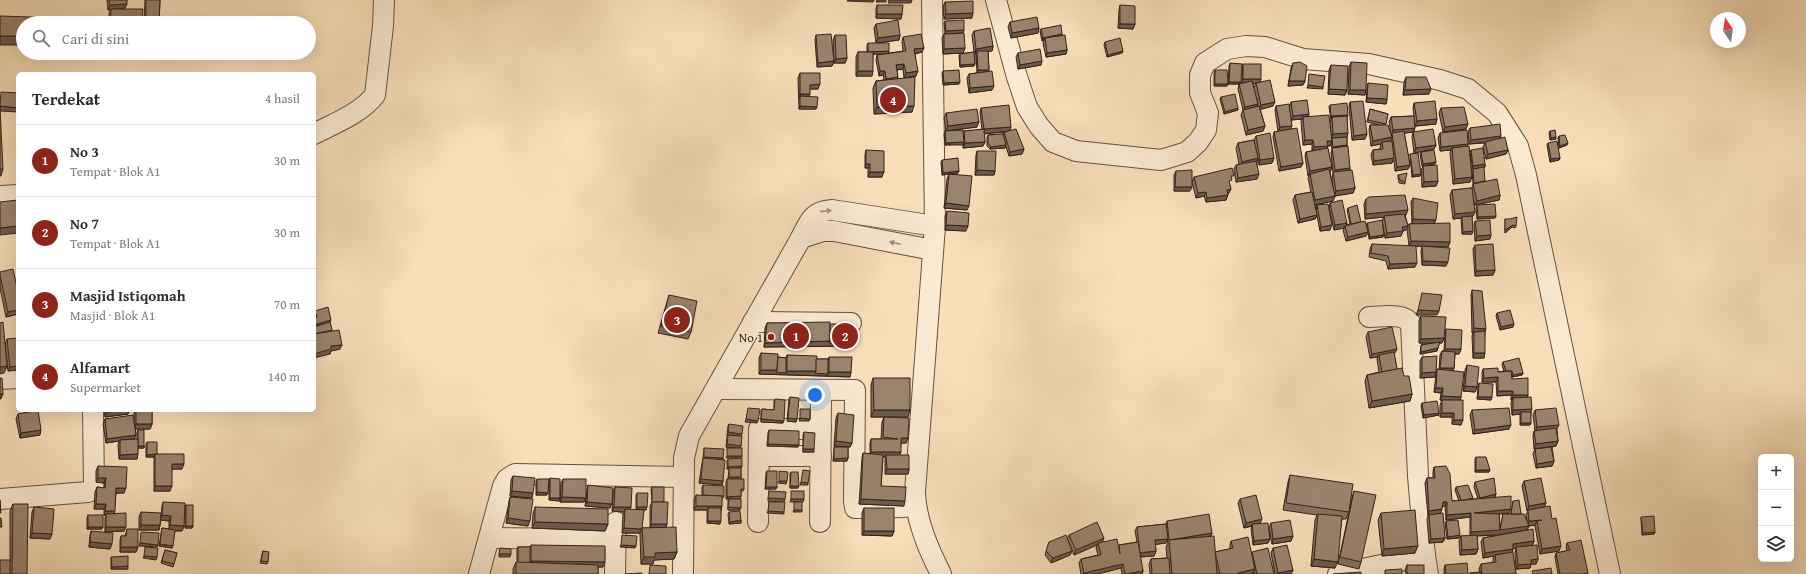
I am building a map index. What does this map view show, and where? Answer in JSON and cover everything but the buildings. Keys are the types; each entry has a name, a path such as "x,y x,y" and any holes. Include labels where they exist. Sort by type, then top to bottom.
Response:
{"street":[{"path":"316,133 357,111 370,102 375,95 383,33 384,0"},
{"path":"932,0 935,226 915,505 925,542 941,574"},
{"path":"996,0 1017,77 1027,107 1039,126 1053,142 1076,151 1161,160 1187,152 1198,142 1206,130 1208,114 1200,93 1200,75 1205,63 1227,49 1246,46 1264,47 1303,59 1369,64 1440,80 1468,88 1497,113 1518,146 1526,175 1610,574"},
{"path":"0,196 16,195"},
{"path":"683,574 685,449 689,436 717,389 812,218 819,212 825,211 848,212 935,226"},
{"path":"801,238 823,231 834,231 933,250"},
{"path":"1338,574 1427,565 1418,476 1411,324 1408,320 1402,317 1369,317"},
{"path":"753,322 851,323"},
{"path":"0,379 16,378"},
{"path":"717,389 855,390 855,508 904,507 915,505"},
{"path":"820,522 821,390"},
{"path":"0,499 88,492 92,490 94,486 93,412"},
{"path":"758,522 759,429 821,429"},
{"path":"759,456 821,456"},
{"path":"480,574 503,486 507,478 515,474 684,477"},
{"path":"490,538 616,531 615,574"}],"place":[{"name":"Alfamart","path":"893,100"},
{"name":"Masjid Istiqomah","path":"677,320"},
{"name":"No 3","path":"796,336"},
{"name":"No 7","path":"845,336"},
{"name":"No 1","path":"771,337"}]}
